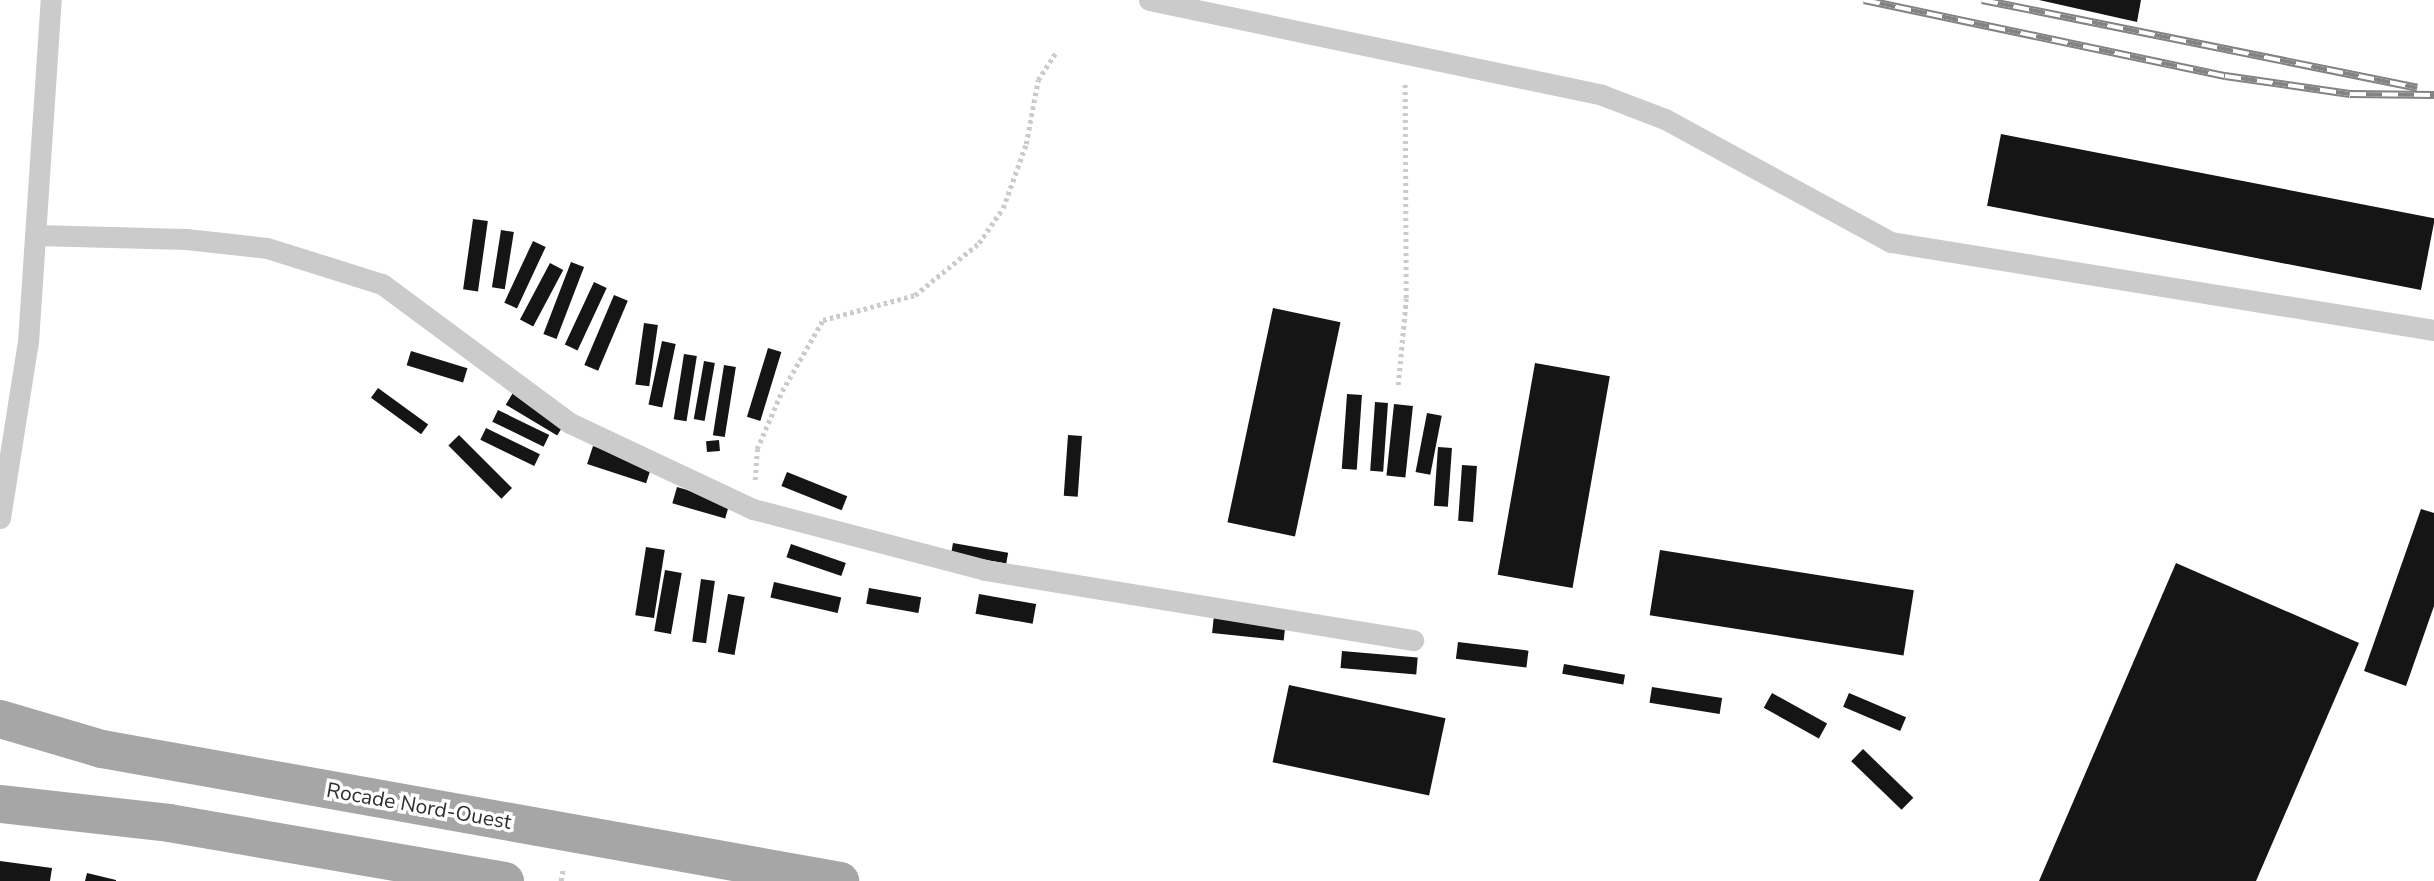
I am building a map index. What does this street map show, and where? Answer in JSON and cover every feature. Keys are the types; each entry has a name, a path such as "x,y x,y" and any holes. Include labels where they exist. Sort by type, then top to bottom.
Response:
{"main road":[{"name":"Rocade Nord-Ouest","path":"0,719 102,749 840,881"},
{"path":"0,804 169,823 505,881"}],"lane":[{"path":"0,518 12,453 36,235 51,0"},
{"path":"1149,0 1567,86 1665,119 1891,242 2434,330"},
{"path":"36,235 186,239 267,248 382,284 570,423 753,509 985,570 1413,640"},
{"path":"0,486 12,453"}],"path":[{"path":"753,509 757,449 782,391 823,320 915,295 979,243 1016,175 1038,80 1056,52"},
{"path":"1398,385 1406,298 1403,138 1409,53"}],"building":[{"path":"2039,0 2141,0 2137,22"},
{"path":"2001,134 2434,218 2421,290 1987,206"},
{"path":"473,219 488,221 478,291 463,289"},
{"path":"501,230 514,232 505,289 492,287"},
{"path":"533,241 546,247 517,309 504,303"},
{"path":"571,262 584,267 556,339 543,334"},
{"path":"550,263 563,270 533,327 520,320"},
{"path":"594,282 607,288 578,350 565,345"},
{"path":"614,295 628,301 598,371 584,365"},
{"path":"1273,308 1340,322 1295,537 1227,522"},
{"path":"644,323 658,325 649,386 635,384"},
{"path":"662,341 676,344 662,407 648,405"},
{"path":"768,348 781,352 760,421 747,417"},
{"path":"411,351 467,368 463,383 407,365"},
{"path":"684,354 697,356 687,421 674,419"},
{"path":"704,361 715,363 705,421 694,419"},
{"path":"1535,363 1610,376 1573,588 1498,575"},
{"path":"724,365 736,367 725,437 713,435"},
{"path":"378,388 428,424 421,434 371,398"},
{"path":"514,391 565,422 557,436 506,405"},
{"path":"1347,394 1362,395 1357,470 1342,469"},
{"path":"1375,402 1388,403 1383,472 1370,471"},
{"path":"1394,404 1413,406 1405,478 1386,476"},
{"path":"498,410 549,435 544,447 492,422"},
{"path":"1427,413 1442,416 1430,475 1416,472"},
{"path":"486,428 540,454 534,466 480,440"},
{"path":"459,435 512,488 501,499 448,446"},
{"path":"1068,435 1082,436 1078,497 1064,496"},
{"path":"719,440 720,451 707,452 706,441"},
{"path":"593,446 652,465 646,483 587,464"},
{"path":"1438,447 1452,448 1448,507 1434,506"},
{"path":"1462,465 1477,466 1473,522 1458,521"},
{"path":"787,472 847,496 842,510 781,486"},
{"path":"677,487 730,502 725,519 672,503"},
{"path":"2421,509 2434,513 2434,606 2406,686 2364,671"},
{"path":"953,543 1008,553 1006,564 951,554"},
{"path":"791,544 846,563 841,576 786,557"},
{"path":"646,547 665,550 654,618 635,615"},
{"path":"1660,550 1914,590 1904,655 1650,615"},
{"path":"2176,563 2359,643 2256,881 2039,881"},
{"path":"665,570 682,573 671,634 654,631"},
{"path":"701,579 715,581 706,643 692,641"},
{"path":"774,582 841,598 838,613 770,598"},
{"path":"869,588 921,597 918,613 866,604"},
{"path":"728,594 745,597 734,655 718,652"},
{"path":"979,594 1036,604 1033,624 976,614"},
{"path":"1214,615 1286,623 1284,640 1212,633"},
{"path":"1458,642 1528,651 1526,668 1456,659"},
{"path":"1342,651 1418,658 1416,675 1341,668"},
{"path":"1564,664 1625,675 1623,685 1562,674"},
{"path":"1289,685 1446,718 1429,796 1273,762"},
{"path":"1652,687 1722,698 1720,714 1649,703"},
{"path":"1772,693 1827,724 1819,738 1764,708"},
{"path":"1849,693 1906,717 1900,731 1843,707"},
{"path":"1863,749 1913,798 1902,810 1851,761"},
{"path":"0,861 52,868 50,881 0,881"},
{"path":"87,873 116,880 116,881 85,881"}],"railway":[{"path":"1864,0 2225,76 2350,94 2434,95"},
{"path":"1982,0 2417,88"}]}
